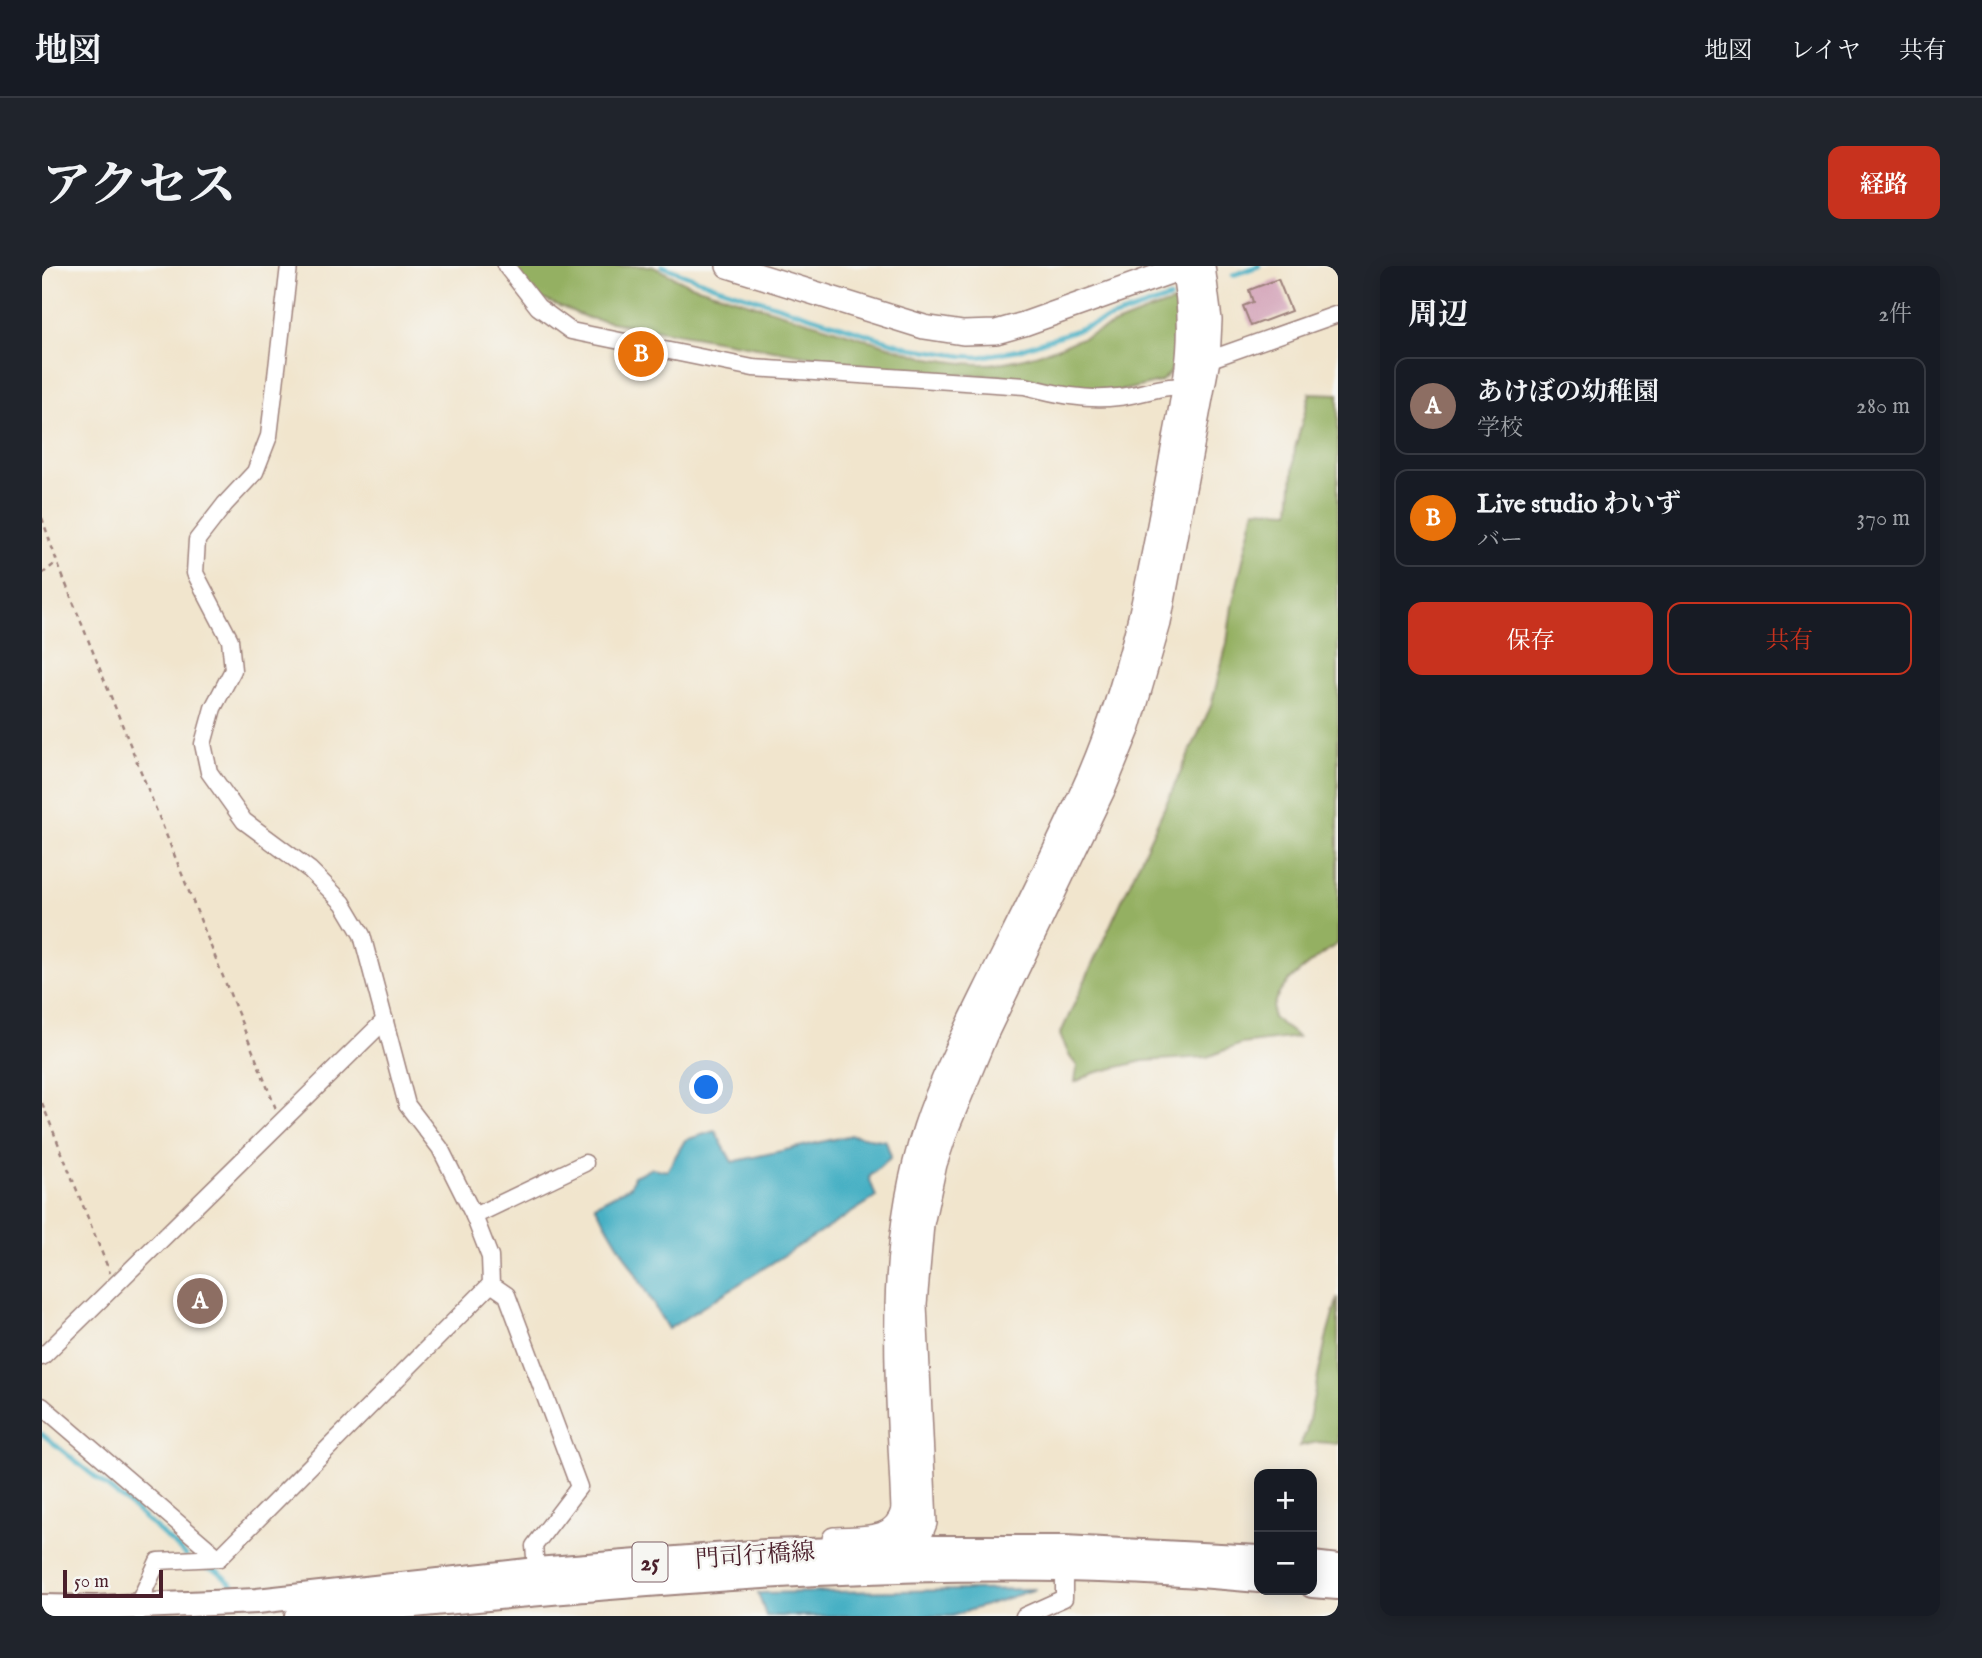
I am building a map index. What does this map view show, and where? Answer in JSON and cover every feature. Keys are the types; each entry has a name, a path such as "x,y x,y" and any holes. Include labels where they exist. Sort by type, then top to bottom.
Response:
{"main road":[{"path":"915,1548 934,1558 1184,1565 1247,1578"},
{"name":"門司行橋線","path":"298,1616 766,1552 1064,1548 1254,1558"},
{"path":"1317,1564 1338,1566"},
{"name":"門司行橋線","path":"42,1607 138,1610 537,1582 891,1568 1064,1569 1247,1578"},
{"path":"1317,1585 1338,1587"}],"street":[{"path":"138,1610 158,1561 219,1558 491,1284 490,1257 474,1216 440,1148 407,1105 362,935 343,903 310,870 244,821 209,772 203,744 212,708 233,670 230,640 195,573 197,540 255,472 269,436 289,266"},
{"path":"506,266 538,307 571,331 753,368 1025,386 1064,396 1116,397 1170,386 1194,389"},
{"path":"728,266 924,327 963,333 996,332 1024,324 1188,266"},
{"path":"1188,266 1194,389"},
{"path":"891,1568 915,1548 907,1531 914,1511 896,1302 902,1225 916,1159 924,1130 952,1058 1090,772 1134,649 1194,389 1208,360 1210,320 1188,266"},
{"path":"1208,360 1338,314"},
{"path":"42,1357 385,1020"},
{"path":"474,1216 586,1163"},
{"path":"491,1284 507,1295 579,1487 534,1546 537,1582"},
{"path":"42,1406 219,1558"},
{"path":"914,1511 937,1540 955,1548"},
{"path":"766,1552 799,1541 881,1535 896,1527 914,1511"},
{"path":"1024,1616 1064,1598 1064,1569"}],"path":[{"path":"42,518 57,562 282,1121"},
{"path":"42,575 57,562"},
{"path":"42,1103 115,1285"}],"green space":[{"path":"503,266 652,266 688,284 924,357 970,363 998,363 1042,353 1175,302 1178,329 1175,357 1170,373 1160,382 1116,392 1004,376 908,373 588,318 540,298"},
{"path":"1310,393 1338,394 1338,943 1295,976 1285,986 1273,1007 1273,1018 1298,1037 1241,1044 1207,1057 1143,1061 1094,1073 1075,1082 1077,1066 1060,1035 1211,706 1255,509 1290,511 1295,448"},
{"path":"1338,1297 1338,1444 1318,1442 1299,1446 1306,1433"}],"water":[{"path":"715,1131 732,1162 852,1135 886,1141 891,1157 869,1177 876,1197 668,1329 595,1205 631,1186 634,1176 652,1168 667,1171 685,1140"},
{"path":"1036,1589 952,1616 766,1616 758,1593"}],"building":[{"path":"1278,279 1291,311 1251,326 1243,306 1253,302 1249,290"}],"waterway":[{"path":"662,266 718,287 911,348 963,356 979,357 1018,350 1170,298"},
{"path":"1233,275 1259,266"},
{"path":"42,1434 186,1555"},
{"path":"202,1566 218,1571 240,1592"}],"place":[{"name":"Live studio わいず","path":"641,354"},
{"name":"あけぼの幼稚園","path":"200,1301"}]}
